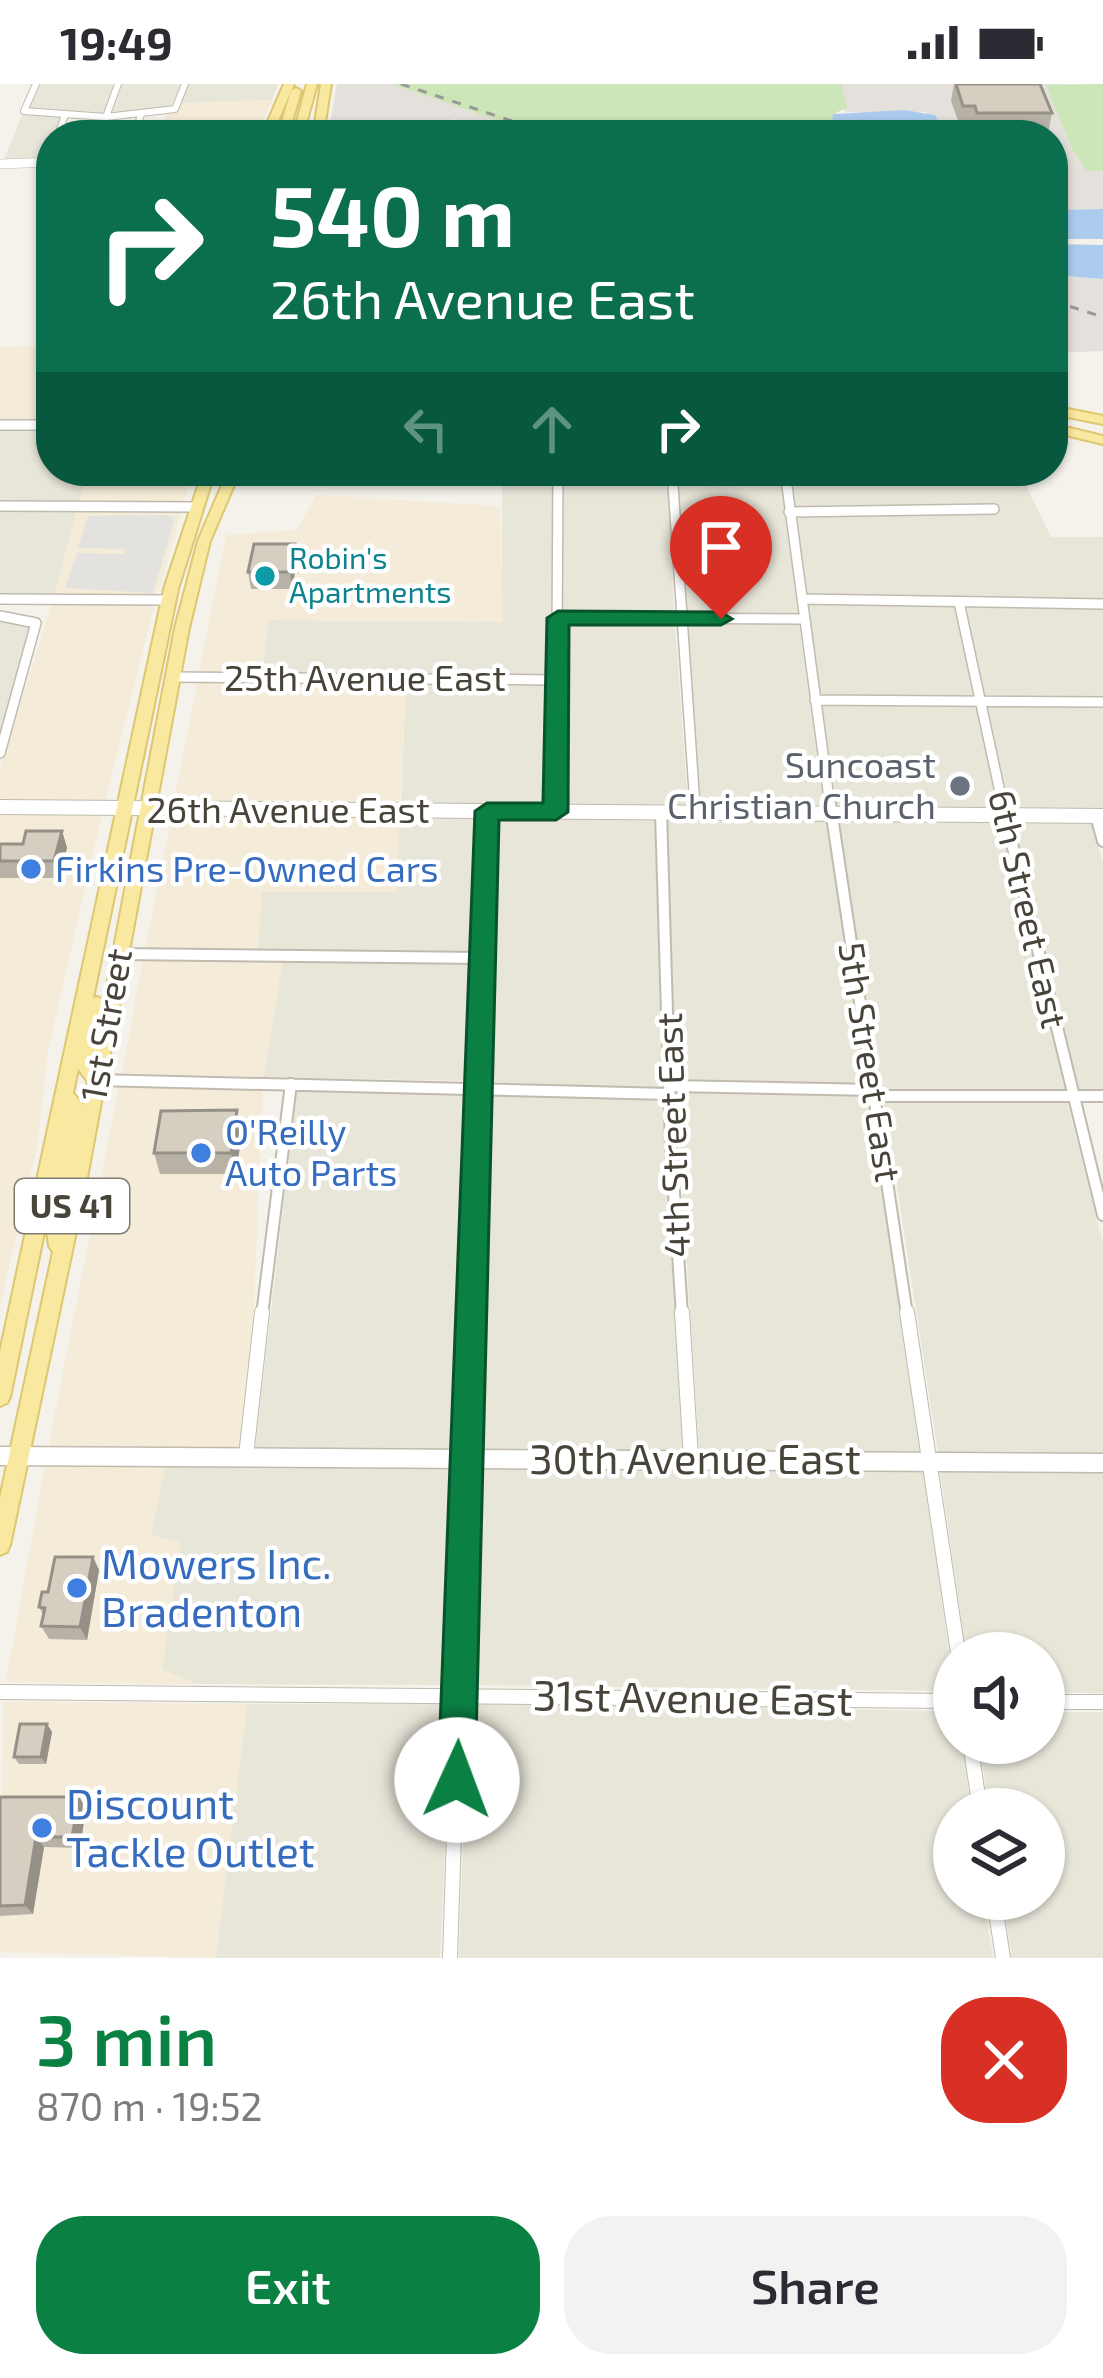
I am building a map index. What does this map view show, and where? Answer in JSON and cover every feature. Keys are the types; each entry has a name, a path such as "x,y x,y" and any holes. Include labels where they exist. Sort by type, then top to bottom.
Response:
{"main road":[{"path":"273,120 289,84"},
{"path":"288,120 298,84"},
{"path":"302,120 312,84"},
{"path":"320,120 326,84"},
{"path":"1068,413 1103,420"},
{"path":"1068,432 1103,440"},
{"name":"US 41","path":"195,507 203,486"},
{"name":"US 41","path":"225,490 226,486"},
{"path":"182,628 179,603 202,517 195,507 212,502 225,490"},
{"name":"1st Street","path":"0,1545 9,1456 59,1258 182,628 225,490"},
{"name":"1st Street","path":"0,1397 66,1097 121,808 195,507"},
{"path":"94,956 101,981 86,1072 96,1080"},
{"path":"59,1258 54,1217 76,1108 66,1097"}],"street":[{"path":"36,84 24,111 106,117 175,110 184,84"},
{"path":"106,117 118,84"},
{"path":"140,120 142,114"},
{"path":"64,120 65,116"},
{"path":"0,164 36,161"},
{"path":"0,425 36,425"},
{"path":"556,812 557,486"},
{"path":"673,486 694,813"},
{"name":"5th Street East","path":"786,486 955,1632"},
{"path":"0,506 195,507"},
{"path":"789,512 994,509"},
{"path":"0,599 169,600"},
{"path":"802,599 1103,604"},
{"name":"6th Street East","path":"958,602 1103,1215"},
{"path":"0,616 36,623 0,753"},
{"path":"558,618 804,620"},
{"name":"25th Avenue East","path":"173,677 556,680"},
{"path":"815,700 1103,703"},
{"name":"26th Avenue East","path":"0,807 1100,816"},
{"path":"450,1958 487,811"},
{"name":"4th Street East","path":"661,812 669,1090 692,1458"},
{"path":"1100,816 1103,841"},
{"path":"119,954 482,958"},
{"path":"96,1080 1103,1096"},
{"path":"246,1456 291,1084"},
{"name":"30th Avenue East","path":"9,1456 1103,1463"},
{"name":"31st Avenue East","path":"0,1692 933,1701"},
{"path":"1065,1702 1103,1702"},
{"path":"997,1920 1003,1958"}],"shaded area":[{"path":"40,84 114,84 103,115 28,110"},
{"path":"122,84 181,84 169,109 111,114"},
{"path":"188,84 278,84 272,100 181,103"},
{"path":"337,84 391,84 496,120 455,119 331,120"},
{"path":"841,84 1076,84 1047,86 1060,120 932,120 925,112 845,112"},
{"path":"272,100 263,120 164,120 181,103"},
{"path":"23,113 60,117 36,120 36,161 3,162"},
{"path":"1068,139 1087,171 1103,171 1103,209 1068,210"},
{"path":"1068,276 1103,279 1103,351 1068,352"},
{"path":"36,346 36,421 0,421 0,347"},
{"path":"0,428 36,428 36,486 84,486 79,504 0,503"},
{"path":"84,486 188,486 183,504 79,504"},
{"path":"502,486 553,486 551,676 262,673 268,620 502,622"},
{"path":"562,486 669,486 674,615 563,614"},
{"path":"678,486 782,486 798,616 685,615"},
{"path":"792,486 1026,486 1051,537 1103,537 1103,600 806,596 794,515 1000,511 997,506 794,509"},
{"path":"316,495 500,506 503,622 269,620 262,673 199,672 226,535 297,530"},
{"path":"0,510 77,510 54,596 0,595"},
{"path":"77,510 182,511 157,596 54,596"},
{"path":"88,516 175,518 153,593 65,588 77,553 124,554 125,549 78,548"},
{"path":"52,603 155,603 104,805 0,803 0,769"},
{"path":"807,603 954,605 974,697 820,696"},
{"path":"965,606 1103,608 1103,698 985,697"},
{"path":"0,619 30,625 0,733"},
{"path":"563,622 675,622 688,808 562,807"},
{"path":"685,622 799,623 824,808 700,808"},
{"path":"198,680 406,682 400,806 173,806"},
{"path":"406,682 551,684 550,807 401,806"},
{"path":"821,704 976,706 998,810 836,808"},
{"path":"987,706 1103,707 1103,811 1010,810"},
{"path":"0,813 102,814 48,1051 37,1147 0,1306"},
{"path":"172,815 400,815 397,892 262,892 258,951 145,950"},
{"path":"400,815 481,816 476,953 258,951 261,892 285,890"},
{"path":"493,816 655,817 662,1088 484,1082"},
{"path":"667,817 825,817 868,1083 676,1081"},
{"path":"837,817 1000,819 1065,1090 882,1090"},
{"path":"1012,819 1091,820 1103,863 1103,1090 1078,1090"},
{"path":"143,960 282,962 264,1077 122,1073"},
{"path":"282,962 476,963 471,1081 264,1077"},
{"path":"119,1085 263,1089 253,1322 239,1447 48,1449"},
{"path":"297,1090 470,1093 458,1450 255,1447"},
{"path":"676,1093 870,1095 922,1453 699,1450"},
{"path":"484,1094 662,1100 683,1450 474,1450"},
{"path":"884,1102 1067,1102 1103,1244 1103,1455 938,1453"},
{"path":"45,1465 166,1465 151,1535 180,1542 162,1669 196,1684 6,1682"},
{"path":"165,1465 458,1466 452,1685 196,1684 162,1670 180,1543 151,1535"},
{"path":"473,1466 924,1469 946,1632 933,1632 933,1691 469,1685"},
{"path":"940,1470 1103,1471 1103,1693 1065,1692 1065,1632 963,1632"},
{"path":"3,1702 247,1704 216,1958 0,1952"},
{"path":"247,1704 451,1704 440,1958 216,1958"},
{"path":"468,1704 933,1711 933,1764 965,1764 968,1788 933,1788 933,1920 987,1920 993,1958 459,1958"},
{"path":"1065,1712 1103,1712 1103,1958 1012,1958 1006,1920 1065,1920 1065,1788 986,1788 982,1764 1065,1764"}],"green space":[{"path":"391,84 841,84 847,108 833,114 832,120 496,120"},
{"path":"1103,84 1103,171 1087,171 1072,149 1068,120 1060,120 1046,85"}],"water":[{"path":"904,110 935,115 938,120 832,120 833,114"},
{"path":"1103,209 1103,239 1068,239 1068,210"},
{"path":"1068,244 1103,245 1103,279 1068,276"}],"building":[{"path":"956,84 1040,84 1052,113 977,113 975,106 963,106"},
{"path":"254,544 295,544 290,572 248,572"},
{"path":"26,831 62,831 54,861 0,861 0,844 23,844"},
{"path":"237,1110 231,1153 154,1153 161,1111"},
{"name":"Mowers Inc. Bradenton","path":"55,1557 93,1557 80,1627 41,1626 42,1592 48,1592"},
{"path":"20,1724 47,1724 41,1757 14,1757"},
{"path":"0,1797 79,1797 72,1837 36,1837 25,1905 0,1906"}],"railway":[{"path":"401,84 509,120"},
{"path":"1068,306 1103,317"}],"place":[{"name":"Robin's Apartments","path":"265,576"},
{"name":"Suncoast Christian Church","path":"960,786"},
{"name":"Firkins Pre-Owned Cars","path":"31,869"},
{"name":"O'Reilly Auto Parts","path":"201,1153"},
{"name":"Mowers Inc. Bradenton","path":"77,1588"},
{"name":"Discount Tackle Outlet","path":"42,1828"}],"route":[{"path":"457,1780 487,811 556,812 558,618 721,619"}]}
